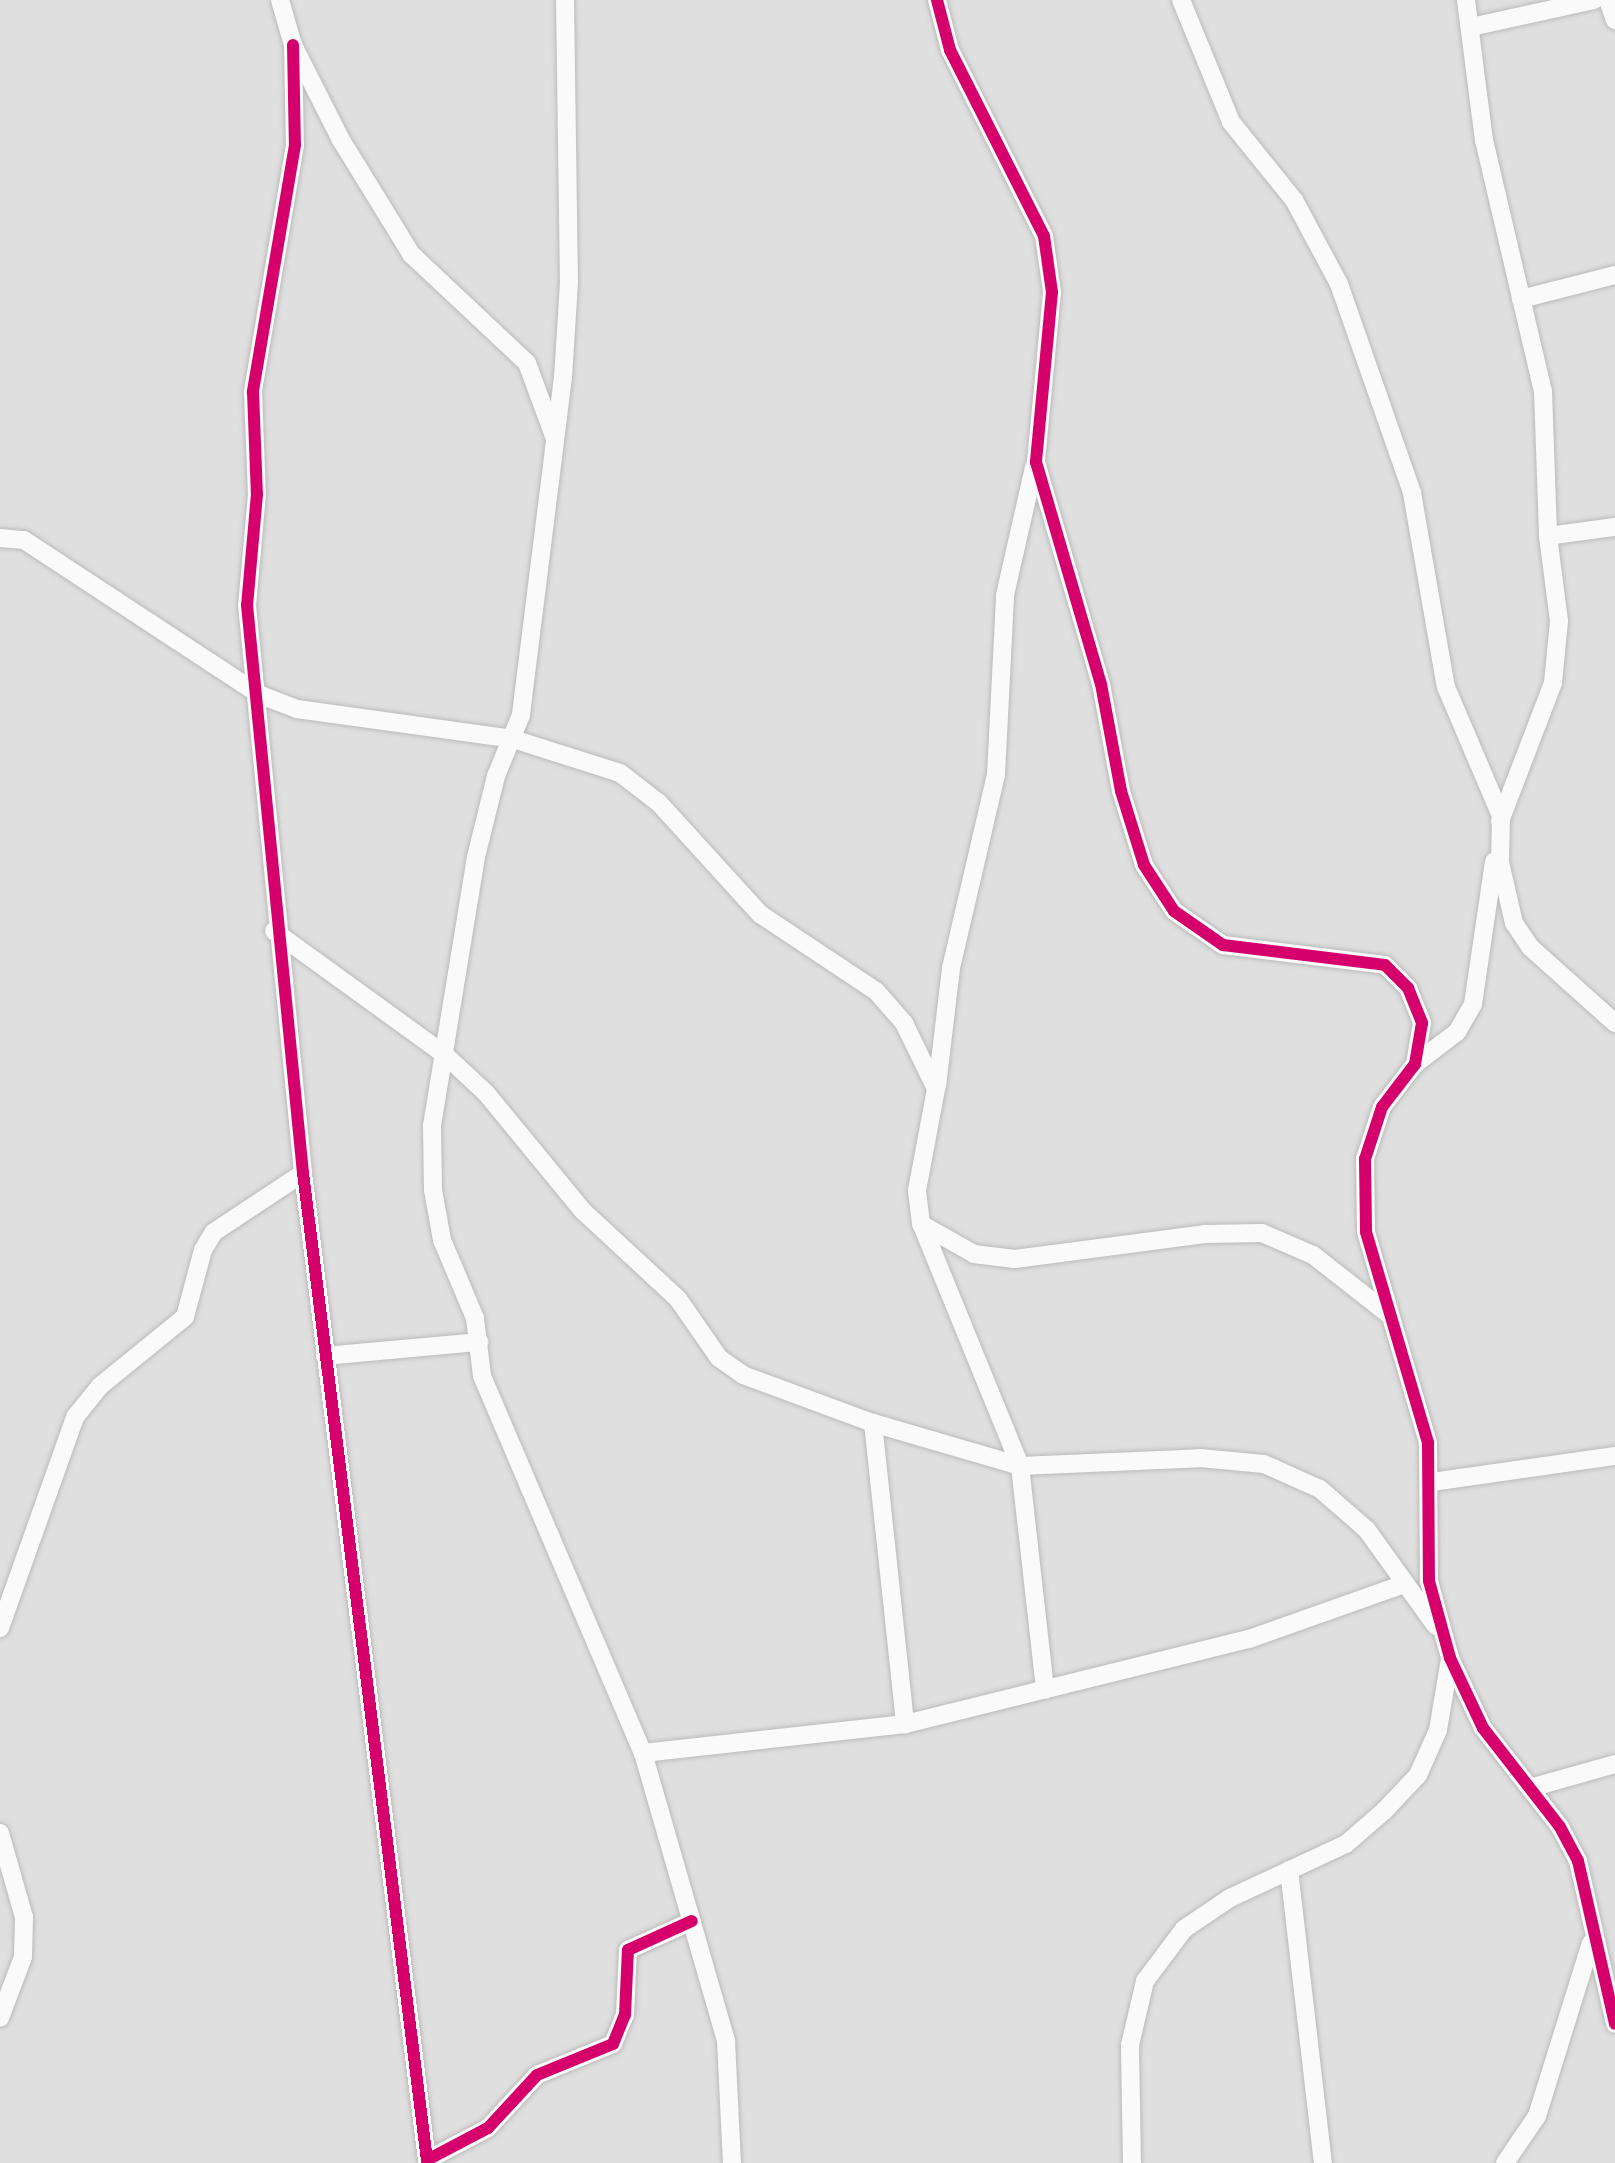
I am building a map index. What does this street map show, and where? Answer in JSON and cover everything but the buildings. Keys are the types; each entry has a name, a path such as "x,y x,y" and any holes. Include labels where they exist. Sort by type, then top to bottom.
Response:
{"street":[{"path":"280,0 293,46 411,254 527,363 556,443"},
{"path":"566,0 569,282 556,443 513,739 496,776 476,857 432,1126 433,1190 442,1240 479,1342 482,1376 643,1753 726,2041 732,2163"},
{"path":"937,0 950,50 1044,236 1049,260 1036,462 1004,595 996,774 951,968 936,1090 918,1191 921,1224 1020,1466 1046,1690"},
{"path":"1181,0 1231,122 1294,200 1340,284 1412,493 1446,687 1501,816 1500,862 1514,923 1530,947 1615,1023"},
{"path":"1466,0 1484,140 1543,391 1548,536 1559,652 1554,683 1501,816 1473,1004 1457,1032 1415,1064 1382,1108 1365,1159 1366,1232 1387,1314 1415,1386 1432,1482 1424,1527 1440,1630 1483,1728 1530,1788 1578,1861 1592,1943 1615,2024"},
{"path":"1471,26 1594,0"},
{"path":"1608,0 1615,20"},
{"path":"293,46 295,145 253,392 257,494 247,605 258,694 274,931 302,1174 427,2160 488,2128 536,2075 613,2044 625,2015 628,1950 692,1921"},
{"path":"1521,299 1615,275"},
{"path":"1036,462 1101,684 1132,838 1158,890 1174,912 1223,945 1252,954 1385,965 1408,988 1422,1022 1415,1064"},
{"path":"1548,536 1615,527"},
{"path":"0,538 24,540 258,694 354,720 513,739 594,761 642,785 760,914 876,990 904,1023 936,1090"},
{"path":"274,931 444,1054 523,1131 620,1249 678,1299 720,1358 743,1375 873,1424 1020,1466 1200,1458 1264,1464 1320,1489 1368,1530 1440,1630"},
{"path":"0,1628 76,1417 100,1386 185,1317 203,1250 214,1232 302,1174"},
{"path":"921,1224 974,1254 1016,1259 1204,1234 1262,1233 1312,1255 1387,1314"},
{"path":"325,1356 479,1342"},
{"path":"873,1424 905,1724"},
{"path":"1432,1482 1615,1456"},
{"path":"643,1753 905,1724 1249,1639 1404,1584"},
{"path":"1132,2163 1130,2044 1146,1981 1184,1929 1289,1870 1346,1844 1418,1775 1438,1730 1450,1658"},
{"path":"1530,1788 1615,1764"},
{"path":"0,1832 24,1917 23,1957 0,2018"},
{"path":"1289,1870 1322,2163"},
{"path":"1505,2163 1538,2116 1565,2012 1592,1943"}],"cycle path":[{"path":"937,0 950,50 1044,236 1052,292 1036,462 1101,684 1121,791 1144,865 1174,911 1223,945 1385,965 1408,988 1422,1023 1415,1064 1382,1107 1365,1159 1366,1232 1428,1443 1429,1581 1450,1658 1483,1728 1560,1827 1578,1861 1615,2024"},
{"path":"293,45 295,145 253,392 257,494 247,605 303,1173 427,2160 488,2128 537,2075 613,2044 625,2015 628,1950 692,1921"}]}
